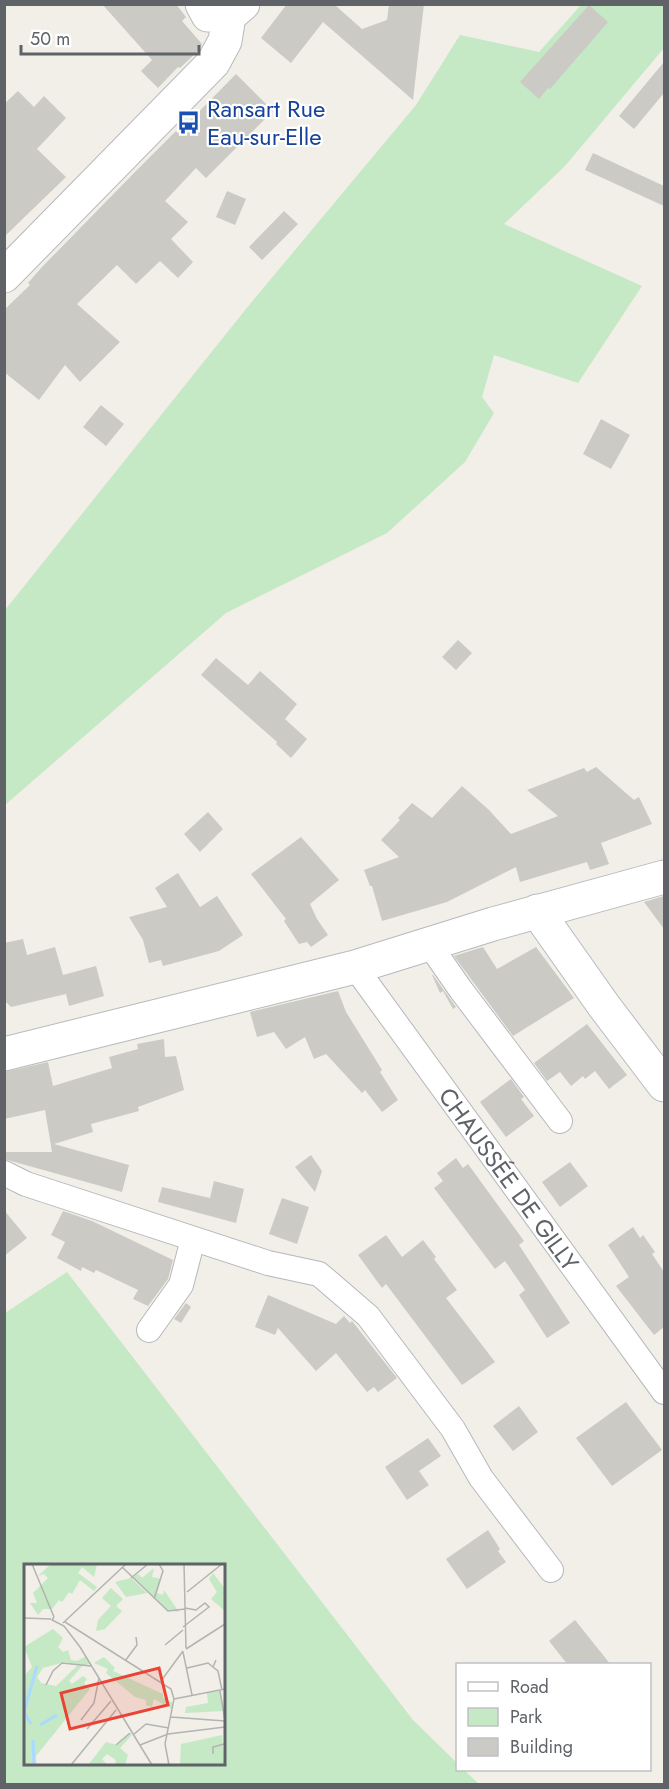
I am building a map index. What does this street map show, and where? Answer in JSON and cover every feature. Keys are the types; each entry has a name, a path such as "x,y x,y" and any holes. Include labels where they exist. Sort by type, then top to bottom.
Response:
{"main road":[{"path":"4,276 213,63 225,41 225,8"},
{"path":"4,1054 355,967 537,911 664,876"},
{"path":"537,911 604,1006 664,1085"}],"street":[{"path":"429,944 560,1121"},
{"name":"CHAUSSÉE DE GILLY","path":"355,967 664,1392"},
{"path":"4,1173 26,1184 193,1239 268,1263 319,1274 368,1316 453,1429 481,1478 551,1570"},
{"path":"149,1330 181,1285 193,1239"}],"green space":[{"path":"581,5 664,5 664,48 565,166 504,224 642,286 578,383 494,355 482,397 494,413 465,462 387,533 226,613 5,805 5,610 250,304 416,105 460,35 539,52"},
{"path":"67,1272 413,1720 456,1762 456,1771 465,1771 479,1784 5,1784 5,1313"}],"building":[{"path":"102,4 176,4 186,17 182,21 202,44 199,50 180,68 178,67 158,88 141,71 152,60"},
{"path":"287,4 337,4 336,6 362,29 387,20 389,4 424,4 413,100 323,22 291,63 261,38"},
{"path":"589,5 608,22 539,99 520,82"},
{"path":"664,62 664,93 634,129 619,116"},
{"path":"236,74 273,111 206,178 196,168 165,201 188,222 171,239 193,262 178,278 160,261 136,284 117,265 77,304 120,342 80,382 65,365 39,400 4,372 4,310 30,285 28,283 42,267 134,173 176,131 178,133"},
{"path":"18,91 34,107 44,96 66,118 37,149 66,177 4,237 4,104"},
{"path":"593,153 664,186 664,206 585,170"},
{"path":"227,191 246,199 235,225 216,217"},
{"path":"284,211 298,224 262,260 249,247"},
{"path":"101,405 124,424 106,446 83,427"},
{"path":"601,419 630,435 611,469 583,454"},
{"path":"458,640 472,653 456,670 442,657"},
{"path":"216,658 248,685 260,671 297,704 285,719 307,739 291,758 276,744 277,742 201,675"},
{"path":"596,767 634,800 639,797 652,824 601,843 609,864 590,870 587,862 520,882 516,867 447,902 382,921 372,886 364,870 399,857 381,840 412,803 432,818 462,786 511,834 558,816 527,790 584,768 587,772"},
{"path":"208,812 223,829 200,852 184,834"},
{"path":"301,837 339,880 310,904 328,935 311,947 307,942 299,944 284,921 286,919 251,874"},
{"path":"178,873 200,907 217,896 243,935 219,951 163,966 161,960 149,963 143,940 129,917 167,907 155,888"},
{"path":"664,896 664,929 644,902"},
{"path":"23,939 27,955 55,947 63,975 96,966 104,996 69,1006 66,994 11,1007 4,1000 4,943"},
{"path":"483,947 497,969 536,947 574,998 513,1036 454,956"},
{"path":"432,975 456,1007 453,1009 443,991 440,993"},
{"path":"338,991 346,1012 398,1100 382,1112 365,1090 362,1093 326,1054 314,1059 305,1037 286,1049 274,1032 257,1037 250,1012"},
{"path":"587,1024 627,1075 609,1089 595,1071 585,1079 583,1076 571,1086 560,1072 547,1081 534,1063"},
{"path":"164,1039 165,1057 176,1056 184,1090 138,1107 139,1111 91,1124 93,1132 54,1144 129,1165 122,1192 4,1159 4,1152 52,1152 45,1110 4,1119 4,1072 48,1062 53,1086 112,1068 109,1057 138,1049 137,1044"},
{"path":"511,1079 524,1097 521,1099 534,1116 506,1137 480,1102"},
{"path":"311,1155 322,1171 315,1192 295,1167"},
{"path":"456,1158 463,1168 468,1164 524,1241 519,1245 570,1323 547,1338 519,1295 525,1290 505,1261 495,1269 434,1188 443,1181 437,1173"},
{"path":"570,1162 588,1186 560,1207 542,1182"},
{"path":"214,1181 244,1189 236,1223 158,1202 162,1187 210,1198"},
{"path":"282,1198 309,1207 297,1244 269,1234"},
{"path":"4,1210 27,1238 4,1256"},
{"path":"63,1211 92,1221 173,1260 168,1279 148,1306 133,1299 138,1290 96,1270 94,1273 82,1267 81,1271 57,1258 65,1242 51,1235"},
{"path":"633,1227 640,1238 643,1235 655,1252 652,1254 664,1272 664,1327 654,1335 616,1286 629,1277 608,1245"},
{"path":"386,1235 402,1257 423,1240 457,1290 446,1298 495,1362 462,1385 386,1284 382,1288 358,1255"},
{"path":"268,1295 336,1324 344,1316 350,1323 352,1321 397,1378 378,1392 374,1387 367,1392 336,1353 316,1371 278,1328 275,1335 255,1327"},
{"path":"186,1303 191,1307 181,1323 174,1319"},
{"path":"626,1402 662,1450 612,1486 576,1438"},
{"path":"519,1406 538,1432 513,1451 493,1426"},
{"path":"428,1438 441,1456 419,1471 429,1485 407,1500 385,1467"},
{"path":"488,1530 506,1562 467,1589 446,1559"},
{"path":"575,1620 609,1663 566,1663 549,1641"}],"place":[{"name":"Ransart Rue Eau-sur-Elle","path":"189,122"}]}
